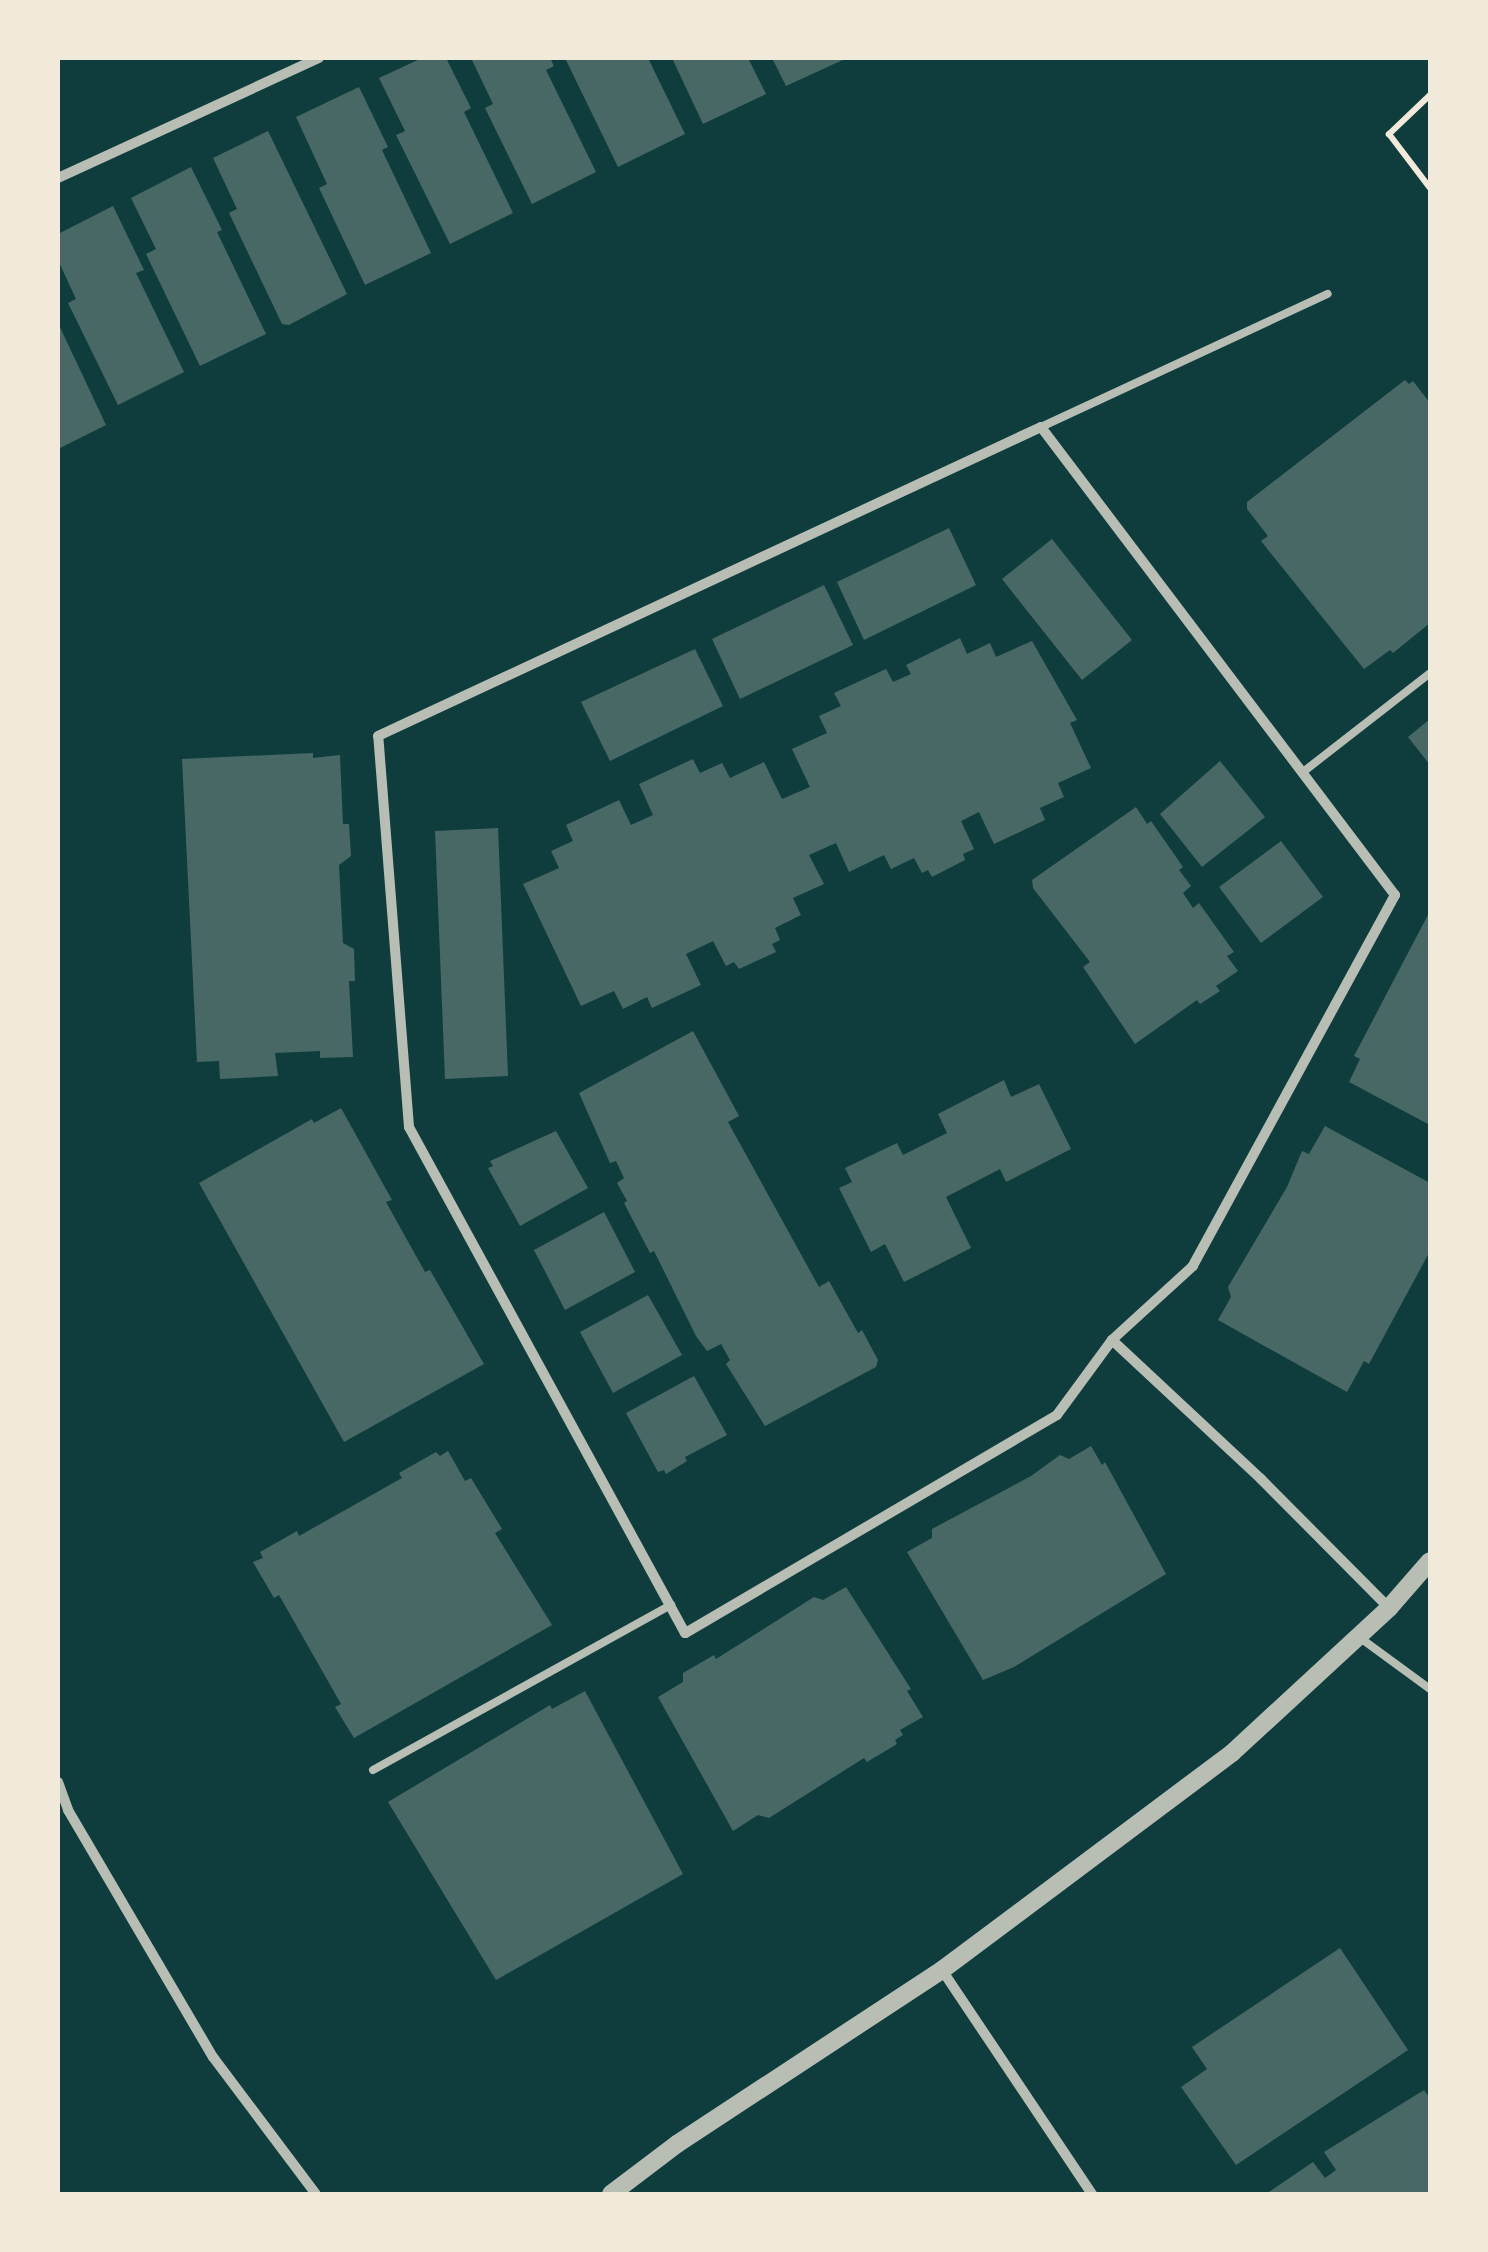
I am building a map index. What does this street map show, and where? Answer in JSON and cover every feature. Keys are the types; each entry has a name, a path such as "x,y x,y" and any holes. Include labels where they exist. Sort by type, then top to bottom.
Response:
{"street":[{"path":"58,178 319,58"},
{"path":"1040,427 1395,896 1193,1266 1112,1340 1057,1415 685,1633 409,1127 378,736 1040,427"},
{"path":"1112,1340 1261,1479 1389,1608"},
{"path":"611,2194 677,2144 942,1970 1232,1753 1389,1608 1430,1562"},
{"path":"58,1782 68,1810 213,2057 316,2194"},
{"path":"942,1970 1092,2194"}],"lane":[{"path":"1040,427 1328,294"},
{"path":"1303,772 1430,673"},
{"path":"373,1770 671,1605"},
{"path":"1358,1637 1430,1689"}],"path":[{"path":"1430,95 1389,134 1430,188"}],"building":[{"path":"422,58 446,58 471,108 464,112 513,213 450,244 396,135 405,131 379,78"},
{"path":"471,58 550,58 554,66 546,70 596,172 532,204 485,108 493,104"},
{"path":"565,58 648,58 685,134 618,167"},
{"path":"672,58 748,58 766,94 703,124"},
{"path":"772,58 847,58 786,86"},
{"path":"359,87 388,147 382,150 431,253 365,285 319,188 327,184 296,117"},
{"path":"268,131 347,294 289,325 282,324 229,213 237,209 213,158"},
{"path":"191,167 266,334 200,366 146,254 156,249 131,198"},
{"path":"113,206 144,270 136,273 184,372 118,405 68,303 76,299 58,260 58,234"},
{"path":"58,323 106,425 58,449"},
{"path":"1405,380 1409,384 1413,381 1430,403 1430,623 1393,653 1390,650 1364,669 1261,541 1268,536 1247,509 1247,502"},
{"path":"949,528 976,585 864,640 837,582"},
{"path":"1052,539 1132,640 1082,680 1002,579"},
{"path":"824,585 853,645 740,699 712,639"},
{"path":"960,638 967,654 990,643 996,657 1032,641 1077,720 1070,723 1091,768 1058,783 1064,797 1040,808 1045,820 994,844 979,812 961,821 974,849 963,854 965,860 932,877 928,870 922,873 914,858 891,869 884,855 849,872 836,843 809,855 824,884 793,898 801,915 775,928 780,940 772,944 776,952 739,969 734,962 726,966 713,941 686,954 701,985 652,1008 647,997 623,1009 614,991 581,1006 523,884 559,868 551,851 573,841 566,825 619,800 631,825 653,815 639,784 693,759 700,773 722,763 730,778 764,762 782,799 810,787 792,749 827,733 819,716 841,706 834,693 886,669 893,682 911,674 906,665"},
{"path":"695,649 723,706 610,761 581,702"},
{"path":"1430,719 1430,765 1408,737"},
{"path":"313,753 313,758 340,755 343,824 349,824 351,856 339,865 343,943 354,949 355,981 349,981 353,1057 320,1058 320,1051 275,1053 278,1076 220,1079 219,1061 197,1062 182,759"},
{"path":"1220,761 1265,817 1202,867 1160,814"},
{"path":"1136,807 1147,824 1151,821 1183,867 1179,870 1191,886 1183,893 1193,908 1199,903 1234,952 1227,956 1238,971 1216,986 1220,991 1200,1004 1197,1000 1135,1044 1083,967 1090,962 1033,888 1032,880"},
{"path":"498,828 508,1076 445,1079 435,831"},
{"path":"1281,841 1323,897 1261,943 1219,887"},
{"path":"1430,911 1430,1125 1349,1082 1360,1059 1354,1056"},
{"path":"693,1031 739,1116 728,1122 819,1287 829,1281 878,1360 876,1367 765,1426 726,1364 730,1360 721,1344 707,1351 696,1336 654,1251 650,1253 624,1203 627,1201 617,1183 624,1178 616,1161 610,1163 579,1093"},
{"path":"1004,1080 1011,1097 1039,1084 1071,1149 1006,1182 1000,1169 946,1197 971,1248 904,1282 885,1244 871,1252 839,1188 852,1182 845,1168 897,1143 903,1155 947,1133 938,1114"},
{"path":"341,1108 392,1200 386,1202 425,1272 430,1270 484,1364 344,1442 199,1183 312,1119 314,1123"},
{"path":"1325,1126 1430,1183 1430,1251 1369,1364 1364,1361 1347,1392 1218,1320 1231,1297 1228,1287 1287,1187 1302,1151 1309,1154"},
{"path":"556,1131 588,1188 520,1226 488,1168 493,1166 490,1161"},
{"path":"604,1212 635,1272 565,1310 534,1250"},
{"path":"648,1295 682,1355 613,1393 580,1332"},
{"path":"694,1376 727,1435 685,1457 687,1461 666,1474 664,1470 658,1472 626,1413"},
{"path":"1091,1446 1102,1465 1105,1462 1166,1574 1014,1667 983,1680 907,1552 932,1538 932,1529 1031,1476 1060,1455 1069,1459"},
{"path":"448,1451 465,1481 471,1478 502,1529 495,1533 552,1625 354,1738 335,1707 341,1704 279,1595 274,1598 253,1562 263,1558 260,1552 297,1531 299,1536 402,1478 399,1473 436,1452 440,1456"},
{"path":"846,1587 911,1689 907,1691 923,1717 900,1730 903,1735 895,1740 897,1744 867,1762 864,1758 769,1818 758,1815 733,1831 658,1697 683,1682 683,1673 714,1655 716,1659 814,1597 823,1600"},
{"path":"585,1691 683,1874 496,1980 388,1802 550,1705 552,1709"},
{"path":"1340,1948 1408,2050 1236,2165 1181,2087 1207,2069 1192,2047"},
{"path":"1424,2090 1430,2098 1430,2194 1266,2194 1313,2162 1325,2178 1336,2170 1324,2152"}]}
